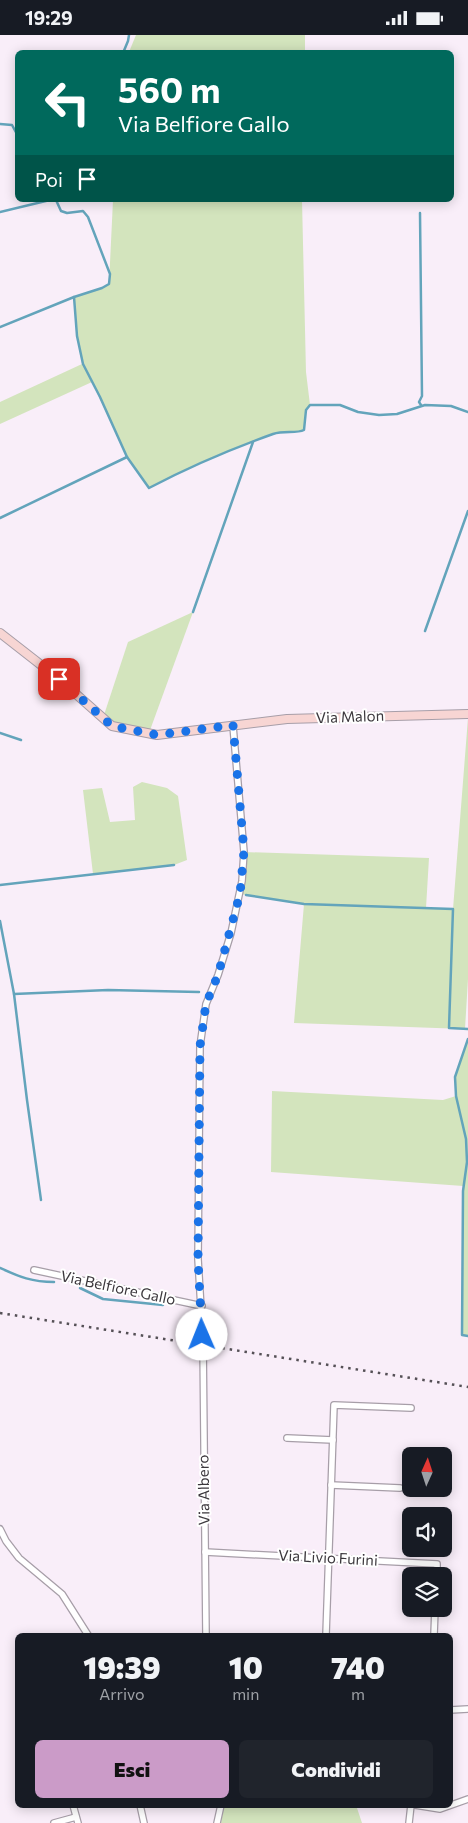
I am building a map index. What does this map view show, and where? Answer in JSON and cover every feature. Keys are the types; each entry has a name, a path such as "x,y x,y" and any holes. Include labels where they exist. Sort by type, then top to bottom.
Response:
{"street":[{"path":"0,633 59,679 112,726 157,735 233,725 244,851 240,894 218,975 206,1004 200,1046 198,1259 202,1306"},
{"name":"Via Malon","path":"233,725 291,719 468,714"},
{"name":"Via Belfiore Gallo","path":"34,1270 202,1306"},
{"name":"Via Albero","path":"202,1306 206,1633"},
{"path":"326,1633 334,1405 411,1409"},
{"path":"287,1438 333,1440"},
{"path":"331,1485 400,1488"},
{"path":"0,1529 6,1541 19,1558 62,1594 87,1633"},
{"name":"Via Livio Furini","path":"205,1552 437,1563 437,1567"},
{"path":"434,1633 435,1617"},
{"path":"453,1710 468,1709"},
{"path":"453,1804 468,1799"},
{"path":"141,1808 144,1823"},
{"path":"217,1823 220,1808"},
{"path":"409,1823 411,1808"},
{"path":"54,1823 77,1820"}],"green space":[{"path":"136,35 305,35 305,50 130,50"},
{"path":"113,202 302,202 306,372 310,405 306,410 304,430 277,433 257,440 226,452 149,488 127,457 92,382 0,424 0,402 82,364 77,336 74,297 109,284"},
{"path":"193,612 149,733 112,726 103,718 128,642"},
{"path":"468,718 468,979 465,1029 294,1023 304,904 240,894 244,852 429,858 426,908 453,909"},
{"path":"142,782 167,788 178,796 187,860 174,865 93,874 83,790 102,788 110,822 135,820 133,787"},
{"path":"468,1039 468,1336 462,1335 463,1186 271,1172 272,1091 443,1100 456,1096 455,1077"},
{"path":"224,1808 357,1808 362,1823 221,1823"}],"waterway":[{"path":"124,50 129,35"},
{"path":"0,124 12,125 15,130"},
{"path":"0,212 42,202"},
{"path":"57,202 61,211 67,213 83,211 88,217 110,274 109,284 74,297 77,336 83,364 127,457 149,488 226,452 257,440 277,433 304,430 306,410 310,405 340,405 358,412 379,415 397,414 425,405 451,406 468,412"},
{"path":"420,213 422,396 419,402 421,405"},
{"path":"0,327 74,297"},
{"path":"193,612 253,442"},
{"path":"0,518 127,457"},
{"path":"425,631 468,511"},
{"path":"0,733 21,740"},
{"path":"0,885 174,865"},
{"path":"246,895 304,904 453,909 449,1028 468,1029"},
{"path":"0,921 14,994 41,1200"},
{"path":"14,994 108,990 199,992"},
{"path":"468,1039 455,1077 456,1096 466,1139 467,1162 463,1191 462,1335 468,1336"},
{"path":"0,1268 26,1278 54,1282"},
{"path":"80,1288 103,1299 163,1305"}],"railway":[{"path":"0,1313 468,1387"}],"route":[{"path":"59,679 112,726 157,735 233,725 244,851 240,894 218,975 206,1004 200,1046 198,1259 202,1306 202,1335"}]}
